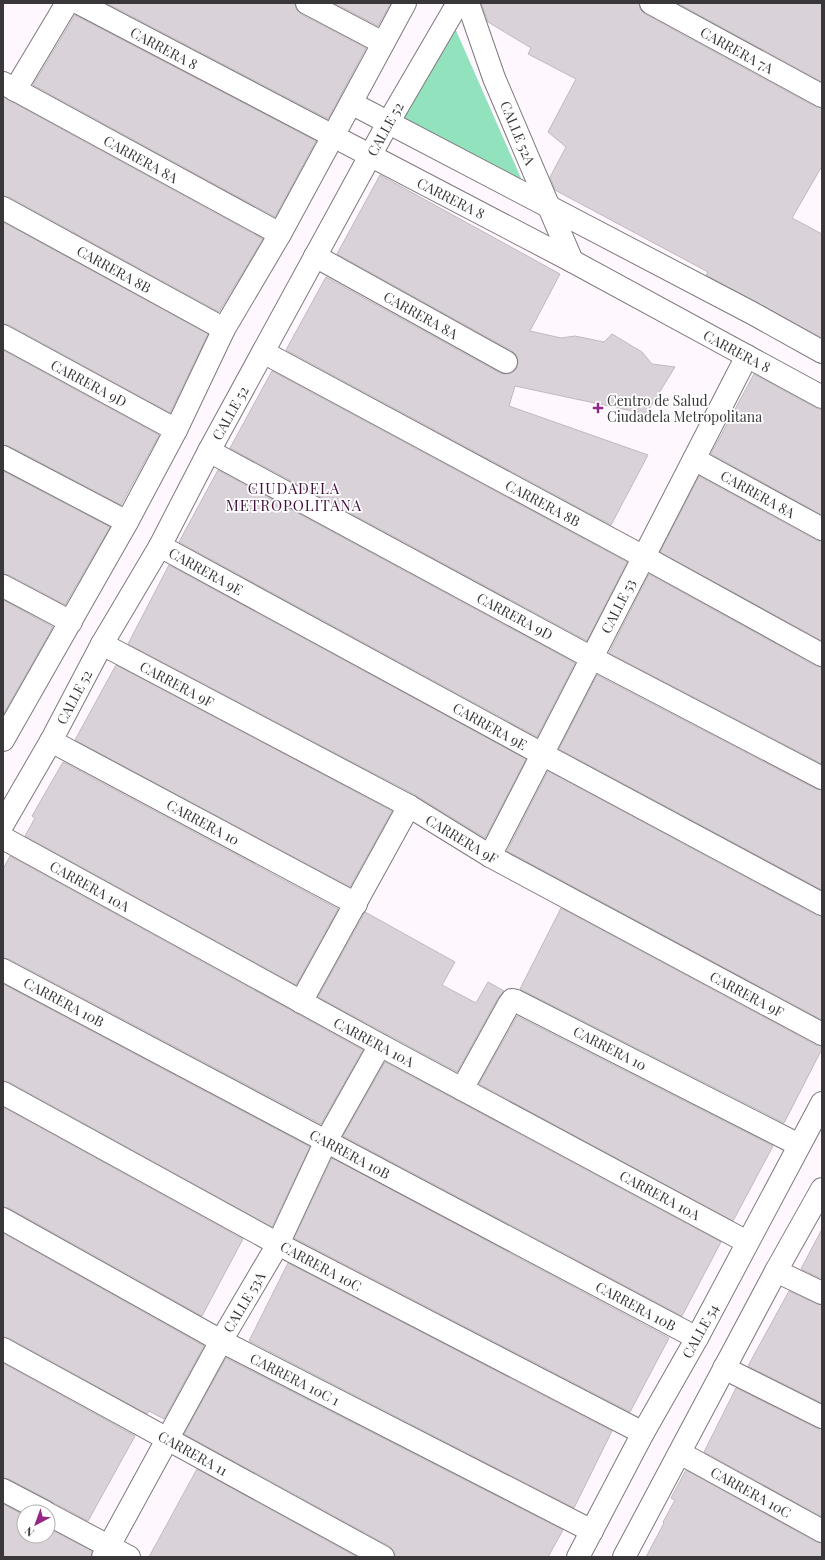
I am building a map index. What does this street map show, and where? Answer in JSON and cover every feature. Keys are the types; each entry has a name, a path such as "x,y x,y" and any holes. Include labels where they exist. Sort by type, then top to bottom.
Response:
{"street":[{"path":"9,86 68,3"},
{"name":"CARRERA 8","path":"79,3 572,261 822,396"},
{"path":"307,3 383,43"},
{"path":"3,740 10,713 71,622 127,522 176,430 224,329 280,234 405,3"},
{"name":"CALLE 52","path":"3,824 51,741 102,644 160,546 262,352 388,123 458,3"},
{"name":"CALLE 52A","path":"468,3 494,78 572,261"},
{"name":"CARRERA 7A","path":"651,3 822,96"},
{"name":"CARRERA 8A","path":"9,86 280,234"},
{"path":"351,103 752,313 822,352"},
{"name":"CARRERA 8B","path":"3,208 224,329"},
{"name":"CARRERA 8A","path":"315,256 506,362"},
{"name":"CARRERA 9D","path":"3,336 176,430"},
{"name":"CARRERA 8B","path":"262,352 644,557 822,655"},
{"name":"CALLE 53","path":"490,856 747,356"},
{"name":"CARRERA 9D","path":"209,451 592,658 822,778"},
{"path":"3,457 127,522"},
{"name":"CARRERA 8A","path":"694,459 822,529"},
{"name":"CARRERA 9E","path":"160,546 542,754 822,904"},
{"path":"3,586 71,622"},
{"name":"CARRERA 9F","path":"102,644 409,806 490,856 822,1034"},
{"name":"CARRERA 10","path":"51,741 356,904"},
{"path":"301,1002 409,806"},
{"name":"CARRERA 10A","path":"3,838 380,1045 747,1242"},
{"name":"CARRERA 10B","path":"3,970 697,1338"},
{"name":"CARRERA 10","path":"462,1089 508,1004 512,1000 799,1145"},
{"name":"CALLE 53A","path":"106,1552 221,1340 278,1244 326,1141 380,1045"},
{"name":"CARRERA 10C","path":"3,1092 278,1244 642,1434"},
{"name":"CALLE 54","path":"578,1557 642,1434 697,1338 822,1103"},
{"path":"629,1555 724,1368 822,1189"},
{"name":"CARRERA 10C 1","path":"3,1219 221,1340 592,1530"},
{"path":"776,1271 822,1293"},
{"name":"CARRERA 11","path":"3,1349 383,1557"},
{"path":"724,1368 822,1417"},
{"name":"CARRERA 10C","path":"680,1454 822,1531"},
{"path":"3,1490 30,1504"},
{"path":"56,1519 106,1552 129,1557"}],"green space":[{"path":"451,19 524,185 396,119"}],"building":[{"path":"106,3 295,3 296,9 301,14 366,48 328,119"},
{"path":"334,3 391,3 378,26"},
{"path":"481,3 639,3 640,9 645,14 816,107 822,108 822,166 792,218 822,234 822,338 706,275 708,272 555,190 550,177 566,147 548,132 576,79 528,54 531,48 488,22"},
{"path":"677,3 822,3 822,82"},
{"path":"75,15 316,141 275,217 33,85"},
{"path":"3,97 263,239 219,312 9,197 3,196"},
{"path":"380,175 560,274 530,331 561,338 575,336 604,342 612,334 642,352 652,364 675,367 646,414 515,386 509,406 648,455 611,525 286,350 326,277 500,373 512,373 517,368 517,356 512,351 337,254"},
{"path":"3,222 208,334 170,413 9,325 3,324"},
{"path":"3,350 159,435 121,505 9,446 3,445"},
{"path":"272,371 627,562 587,641 230,448"},
{"path":"754,374 822,410 822,515 711,454"},
{"path":"218,470 575,663 537,737 179,542"},
{"path":"3,471 110,527 65,605 9,575 3,574"},
{"path":"699,476 816,540 822,541 822,641 660,552"},
{"path":"169,565 526,759 485,838 415,795 128,644"},
{"path":"649,574 816,666 822,667 822,764 609,653"},
{"path":"3,600 53,627 3,715"},
{"path":"116,665 392,811 350,887 75,740"},
{"path":"597,675 816,789 822,790 822,890 559,749"},
{"path":"63,762 338,909 296,985 25,836 35,818 32,816"},
{"path":"548,771 816,915 822,916 822,1020 507,851"},
{"path":"10,856 363,1050 321,1124 9,959 3,958 3,869"},
{"path":"561,908 816,1045 822,1046 822,1049 784,1123 520,989"},
{"path":"365,912 455,962 442,985 476,1003 488,982 504,991 498,998 457,1072 318,997"},
{"path":"3,984 310,1147 272,1227 9,1082 3,1081"},
{"path":"517,1016 773,1146 733,1221 479,1084"},
{"path":"385,1062 721,1242 682,1316 343,1136"},
{"path":"3,1107 243,1239 202,1316 9,1208 3,1207"},
{"path":"332,1158 669,1338 630,1412 294,1238"},
{"path":"822,1229 822,1279 801,1269"},
{"path":"3,1233 204,1346 164,1419 149,1411 147,1414 9,1338 3,1337"},
{"path":"288,1263 612,1431 574,1508 249,1341"},
{"path":"789,1291 822,1305 822,1403 748,1366"},
{"path":"226,1358 563,1530 548,1557 395,1557 394,1551 389,1546 184,1434"},
{"path":"3,1363 135,1436 88,1521 9,1479 3,1478"},
{"path":"736,1388 816,1428 822,1429 822,1517 704,1452"},
{"path":"197,1469 357,1557 149,1557"},
{"path":"686,1470 816,1542 822,1543 822,1557 646,1557 675,1500 671,1498"},
{"path":"3,1504 16,1511 16,1544 56,1544 56,1532 92,1551 91,1557 3,1557"}],"place":[{"name":"Centro de Salud Ciudadela Metropolitana","path":"598,408"}],"district":[{"name":"CIUDADELA METROPOLITANA","path":"294,496"}]}
